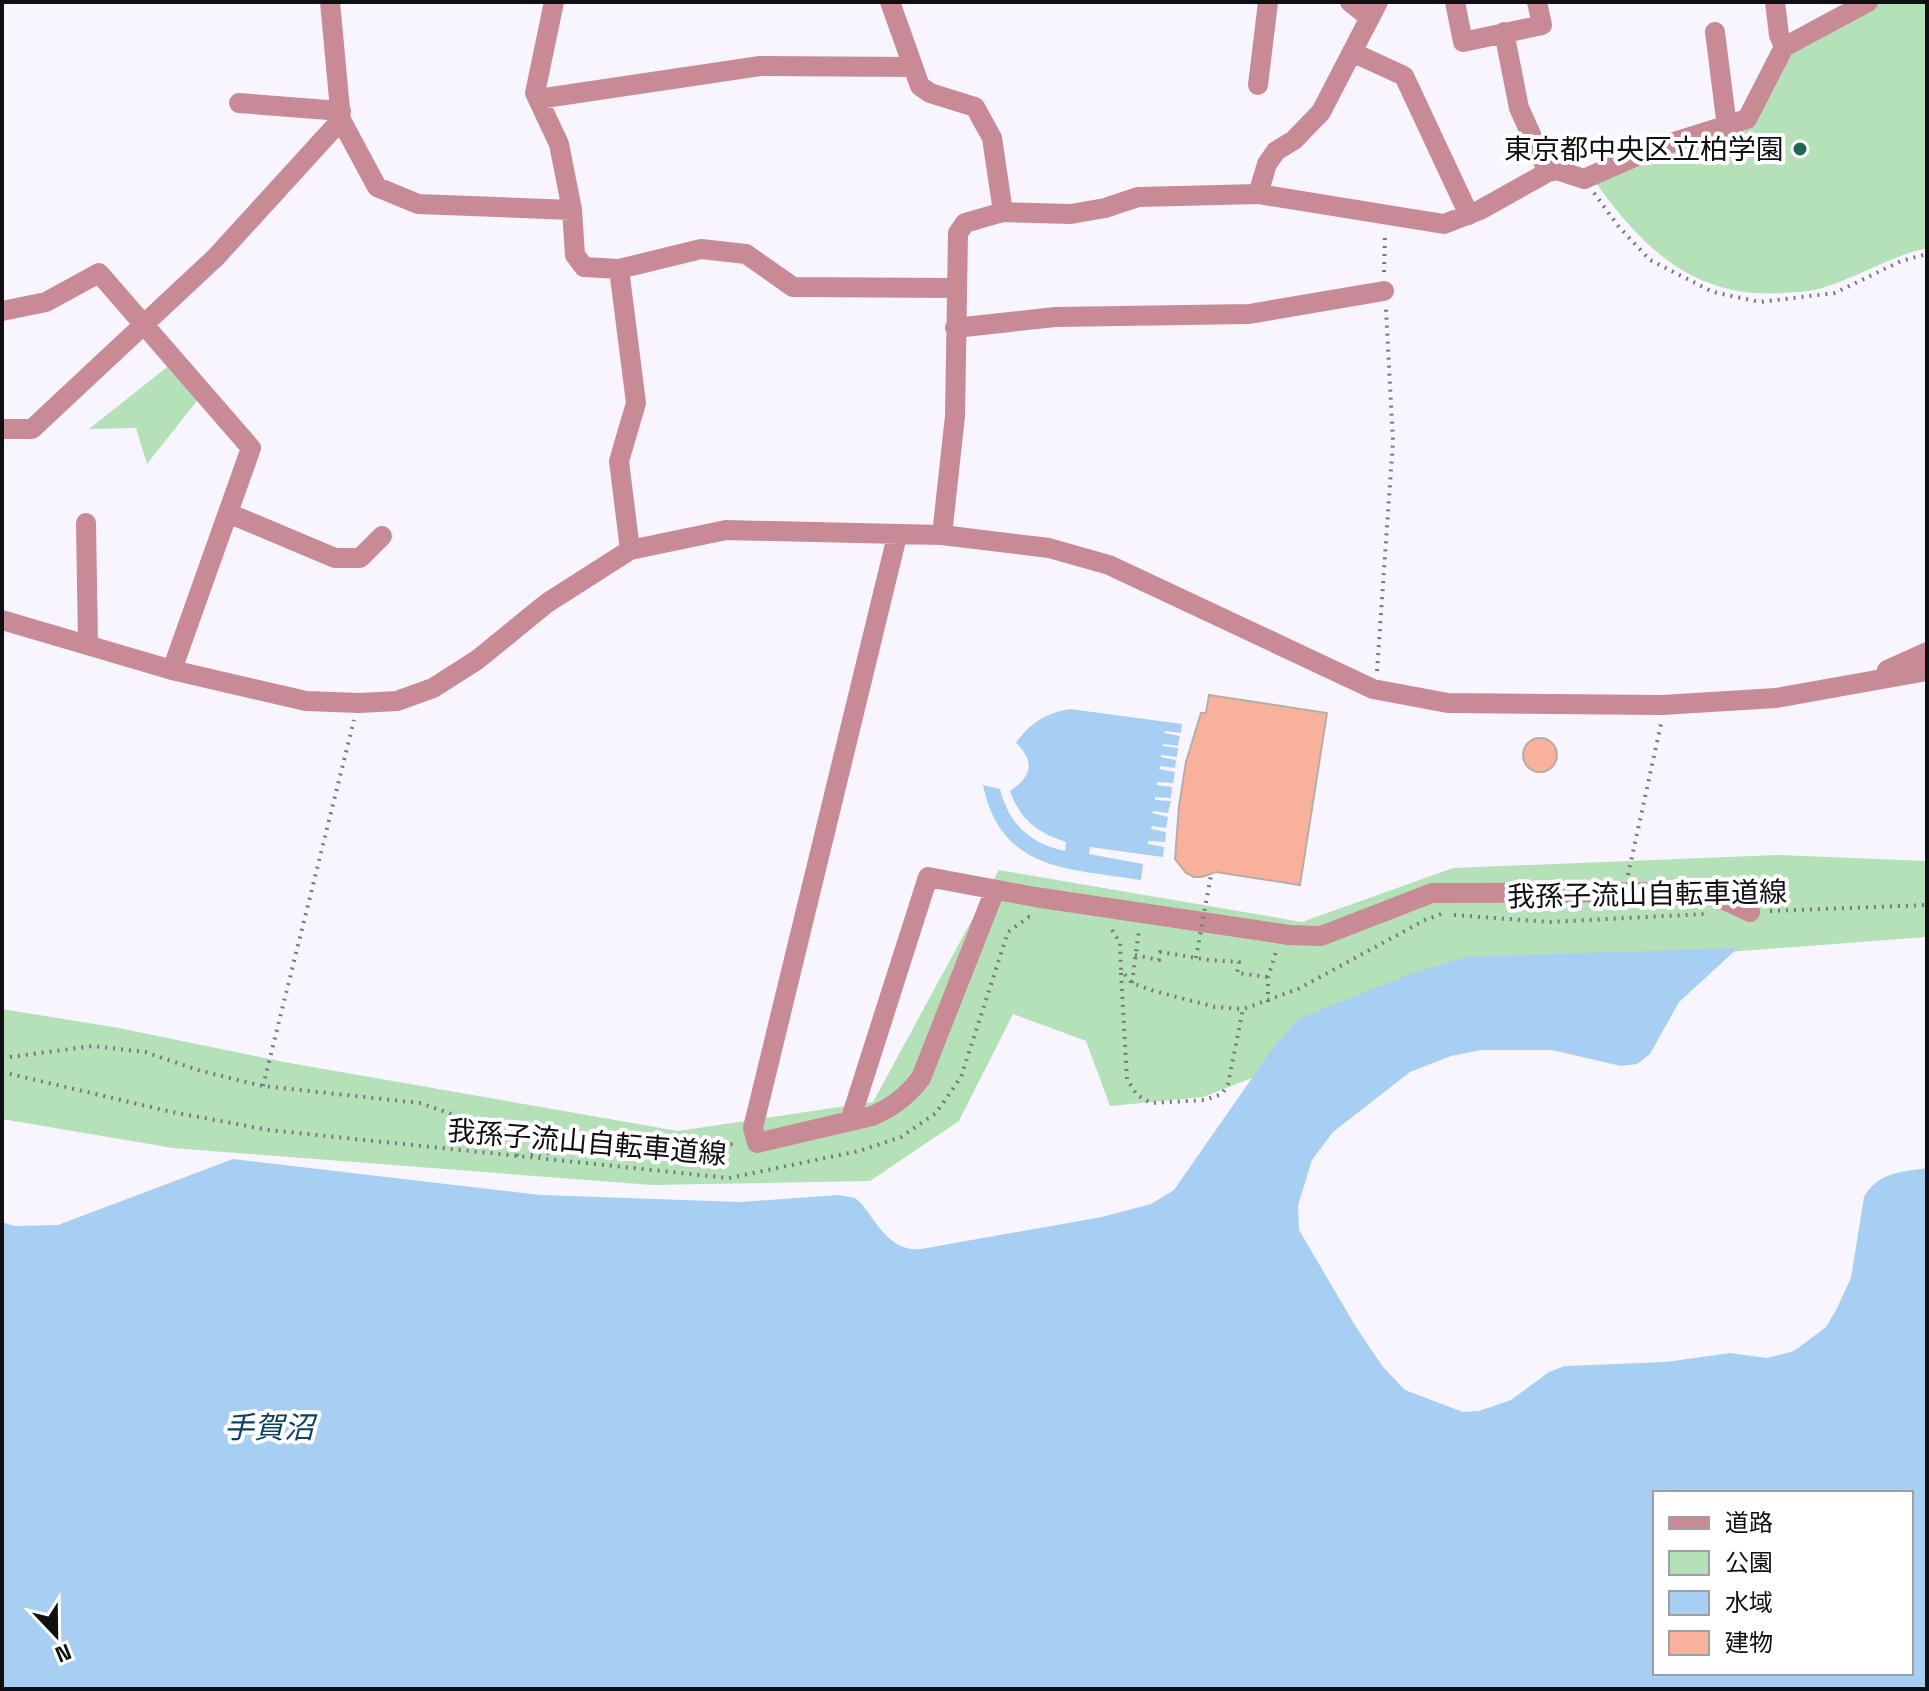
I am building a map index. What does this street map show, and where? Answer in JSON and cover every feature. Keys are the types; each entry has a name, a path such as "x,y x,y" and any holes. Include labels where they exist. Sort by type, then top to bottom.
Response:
{"street":[{"path":"330,2 341,115 377,187 418,204 572,210"},
{"path":"554,2 535,93 559,144 572,210 575,255 584,267 619,269 701,249 746,254 793,287 956,288"},
{"path":"890,2 920,86 930,93 975,107 992,138 1003,212"},
{"path":"1258,85 1268,2"},
{"path":"1258,194 1267,164 1276,151 1294,140 1321,112 1374,10 1350,2"},
{"path":"1455,2 1463,42 1542,25 1537,2"},
{"path":"1775,2 1779,35 1784,47"},
{"path":"942,535 955,416 958,233 965,223 1003,212 1071,214 1105,208 1138,197 1258,194 1444,224 1469,215 1548,172 1557,170 1584,179 1655,148 1747,119 1784,47 1868,2"},
{"path":"1504,32 1519,108 1548,172"},
{"path":"1715,32 1727,127"},
{"path":"1352,52 1404,76 1469,215"},
{"path":"538,99 760,66 913,67"},
{"path":"239,103 341,115"},
{"path":"2,429 32,429 216,257 341,115"},
{"path":"619,269 636,403 619,461 630,550"},
{"path":"2,311 46,302 99,273 251,448 172,670"},
{"path":"955,328 1055,317 1249,314 1384,291"},
{"path":"228,513 335,558 360,558 382,536"},
{"path":"86,523 88,645"},
{"path":"2,620 172,670 306,701 397,701 433,688 477,660 547,603 630,550 726,530 942,535 1049,548 1109,565 1373,689 1448,703 1662,705 1776,698 1927,671"},
{"path":"897,536 753,1128 757,1143 889,1109 909,1093 921,1078 995,890"},
{"path":"1849,686 1927,652"},
{"path":"850,1121 928,877 995,890 1305,936 1321,936 1432,893 1707,892 1750,912"}],"path":[{"path":"1584,179 1619,227 1650,260 1713,292 1760,302 1835,293 1901,261 1927,254"},
{"path":"1373,689 1378,665 1393,441 1384,291 1386,213"},
{"path":"263,1086 359,703"},
{"path":"1623,894 1663,718 1662,705"},
{"path":"1196,958 1211,875"},
{"name":"我孫子流山自転車道線","path":"1132,983 1215,1007 1243,1009 1298,989 1425,920 1443,914 1549,922 1927,905"},
{"name":"我孫子流山自転車道線","path":"2,1072 172,1112 269,1130 729,1178 859,1151 901,1137 936,1113 961,1077 1008,932 1029,917 1043,920"},
{"path":"1099,928 1113,930 1120,943 1127,1079 1137,1095 1151,1103 1205,1100 1222,1094 1228,1084 1243,1009"},
{"path":"1132,983 1138,933"},
{"path":"1135,955 1159,960 1160,952 1239,962 1237,973 1268,977"},
{"path":"1268,1002 1268,977 1275,954"},
{"path":"1121,970 1132,983"},
{"path":"2,1058 93,1046 145,1052 201,1071 263,1086 420,1103 495,1135 519,1156 594,1148 757,1143"}],"green space":[{"name":"東京都中央区立柏学園","path":"1880,2 1927,2 1927,248 1815,290 1751,293 1696,278 1673,264 1631,227 1594,180 1751,121 1791,53"},
{"path":"176,360 204,392 147,464 136,428 89,429"},
{"path":"1777,855 1927,861 1927,937 1542,966 1203,1097 1110,1106 1086,1041 1013,1014 959,1121 870,1181 652,1185 173,1148 2,1119 2,1009 678,1131 873,1102 999,870 1302,922 1453,868"}],"water":[{"path":"1070,709 1182,724 1181,733 1164,733 1180,736 1178,746 1163,746 1178,748 1177,757 1161,755 1176,760 1175,768 1160,766 1159,769 1175,772 1173,783 1157,782 1157,785 1172,787 1171,798 1155,797 1155,800 1171,801 1168,813 1152,813 1168,817 1166,828 1152,826 1151,829 1166,832 1165,842 1148,841 1148,844 1164,847 1163,857 1090,847 1089,854 1143,864 1141,880 1064,868 1042,861 1022,850 1005,835 992,814 983,785 1000,789 1015,822 1031,838 1065,851 1066,842 1039,830 1025,818 1010,791 1023,780 1028,769 1026,757 1016,743 1039,720"},
{"name":"手賀沼","path":"1738,948 1679,1002 1650,1054 1637,1064 1621,1066 1552,1050 1481,1050 1451,1056 1410,1072 1333,1132 1312,1160 1298,1205 1299,1230 1356,1327 1383,1367 1405,1390 1463,1412 1479,1411 1511,1400 1549,1372 1565,1366 1666,1362 1730,1353 1767,1358 1794,1351 1826,1327 1851,1278 1864,1197 1883,1178 1927,1168 1927,1689 2,1689 2,1222 14,1226 58,1225 233,1159 541,1195 740,1202 839,1195 855,1198 861,1203 893,1241 910,1249 921,1249 1102,1217 1151,1204 1174,1190 1275,1045 1300,1018 1413,973 1466,957"}],"building":[{"path":"1209,695 1327,713 1300,885 1216,872 1194,877 1186,873 1175,859 1186,762 1201,713 1206,713"},
{"path":"1540,738 1552,743 1557,755 1552,767 1540,772 1528,767 1523,755 1528,743"}],"place":[{"name":"東京都中央区立柏学園","path":"1800,149"}]}
